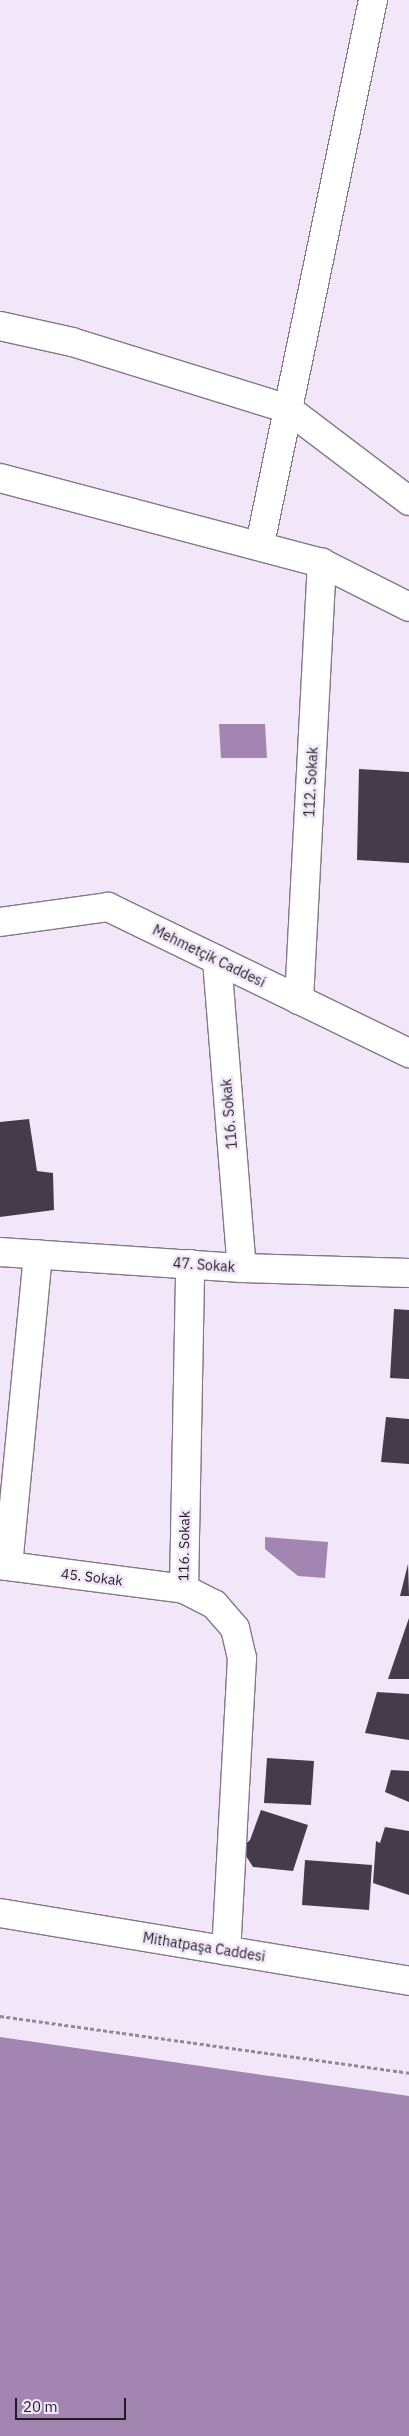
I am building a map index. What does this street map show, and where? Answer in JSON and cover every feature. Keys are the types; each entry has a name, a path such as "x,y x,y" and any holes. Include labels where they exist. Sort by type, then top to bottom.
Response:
{"street":[{"path":"260,544 374,0"},
{"path":"0,326 72,342 288,409 409,501"},
{"path":"0,478 260,544 322,563 409,607"},
{"name":"112. Sokak","path":"299,1000 322,563"},
{"name":"Mehmetçik Caddesi","path":"0,922 108,907 409,1053"},
{"name":"116. Sokak","path":"217,960 242,1268"},
{"name":"47. Sokak","path":"0,1252 242,1268 409,1273"},
{"path":"4,1565 38,1254"},
{"name":"116. Sokak","path":"190,1264 184,1589 214,1604 235,1628 242,1658 226,1951"},
{"name":"45. Sokak","path":"4,1565 184,1589"},
{"name":"Mithatpaşa Caddesi","path":"0,1913 409,1981"}],"path":[{"path":"0,2016 409,2073"}],"shaded area":[{"path":"219,724 265,724 267,758 221,758"},
{"path":"265,1537 328,1542 325,1578 298,1576 265,1549"},
{"path":"0,2037 409,2096 409,2436 0,2436"}],"building":[{"path":"359,769 409,772 409,863 357,860"},
{"path":"29,1119 37,1171 53,1173 54,1210 0,1217 0,1122"},
{"path":"394,1309 409,1310 409,1379 390,1378"},
{"path":"386,1417 409,1419 409,1464 381,1462"},
{"path":"408,1564 409,1596 400,1596"},
{"path":"409,1618 409,1679 388,1679"},
{"path":"377,1692 409,1694 409,1740 365,1733"},
{"path":"267,1758 314,1761 311,1805 264,1803"},
{"path":"391,1770 409,1771 409,1802 385,1792"},
{"path":"261,1810 308,1825 293,1871 253,1867 241,1848 250,1840"},
{"path":"385,1827 409,1831 409,1895 373,1883 376,1841 380,1843"},
{"path":"305,1860 372,1865 369,1910 302,1905"}]}
